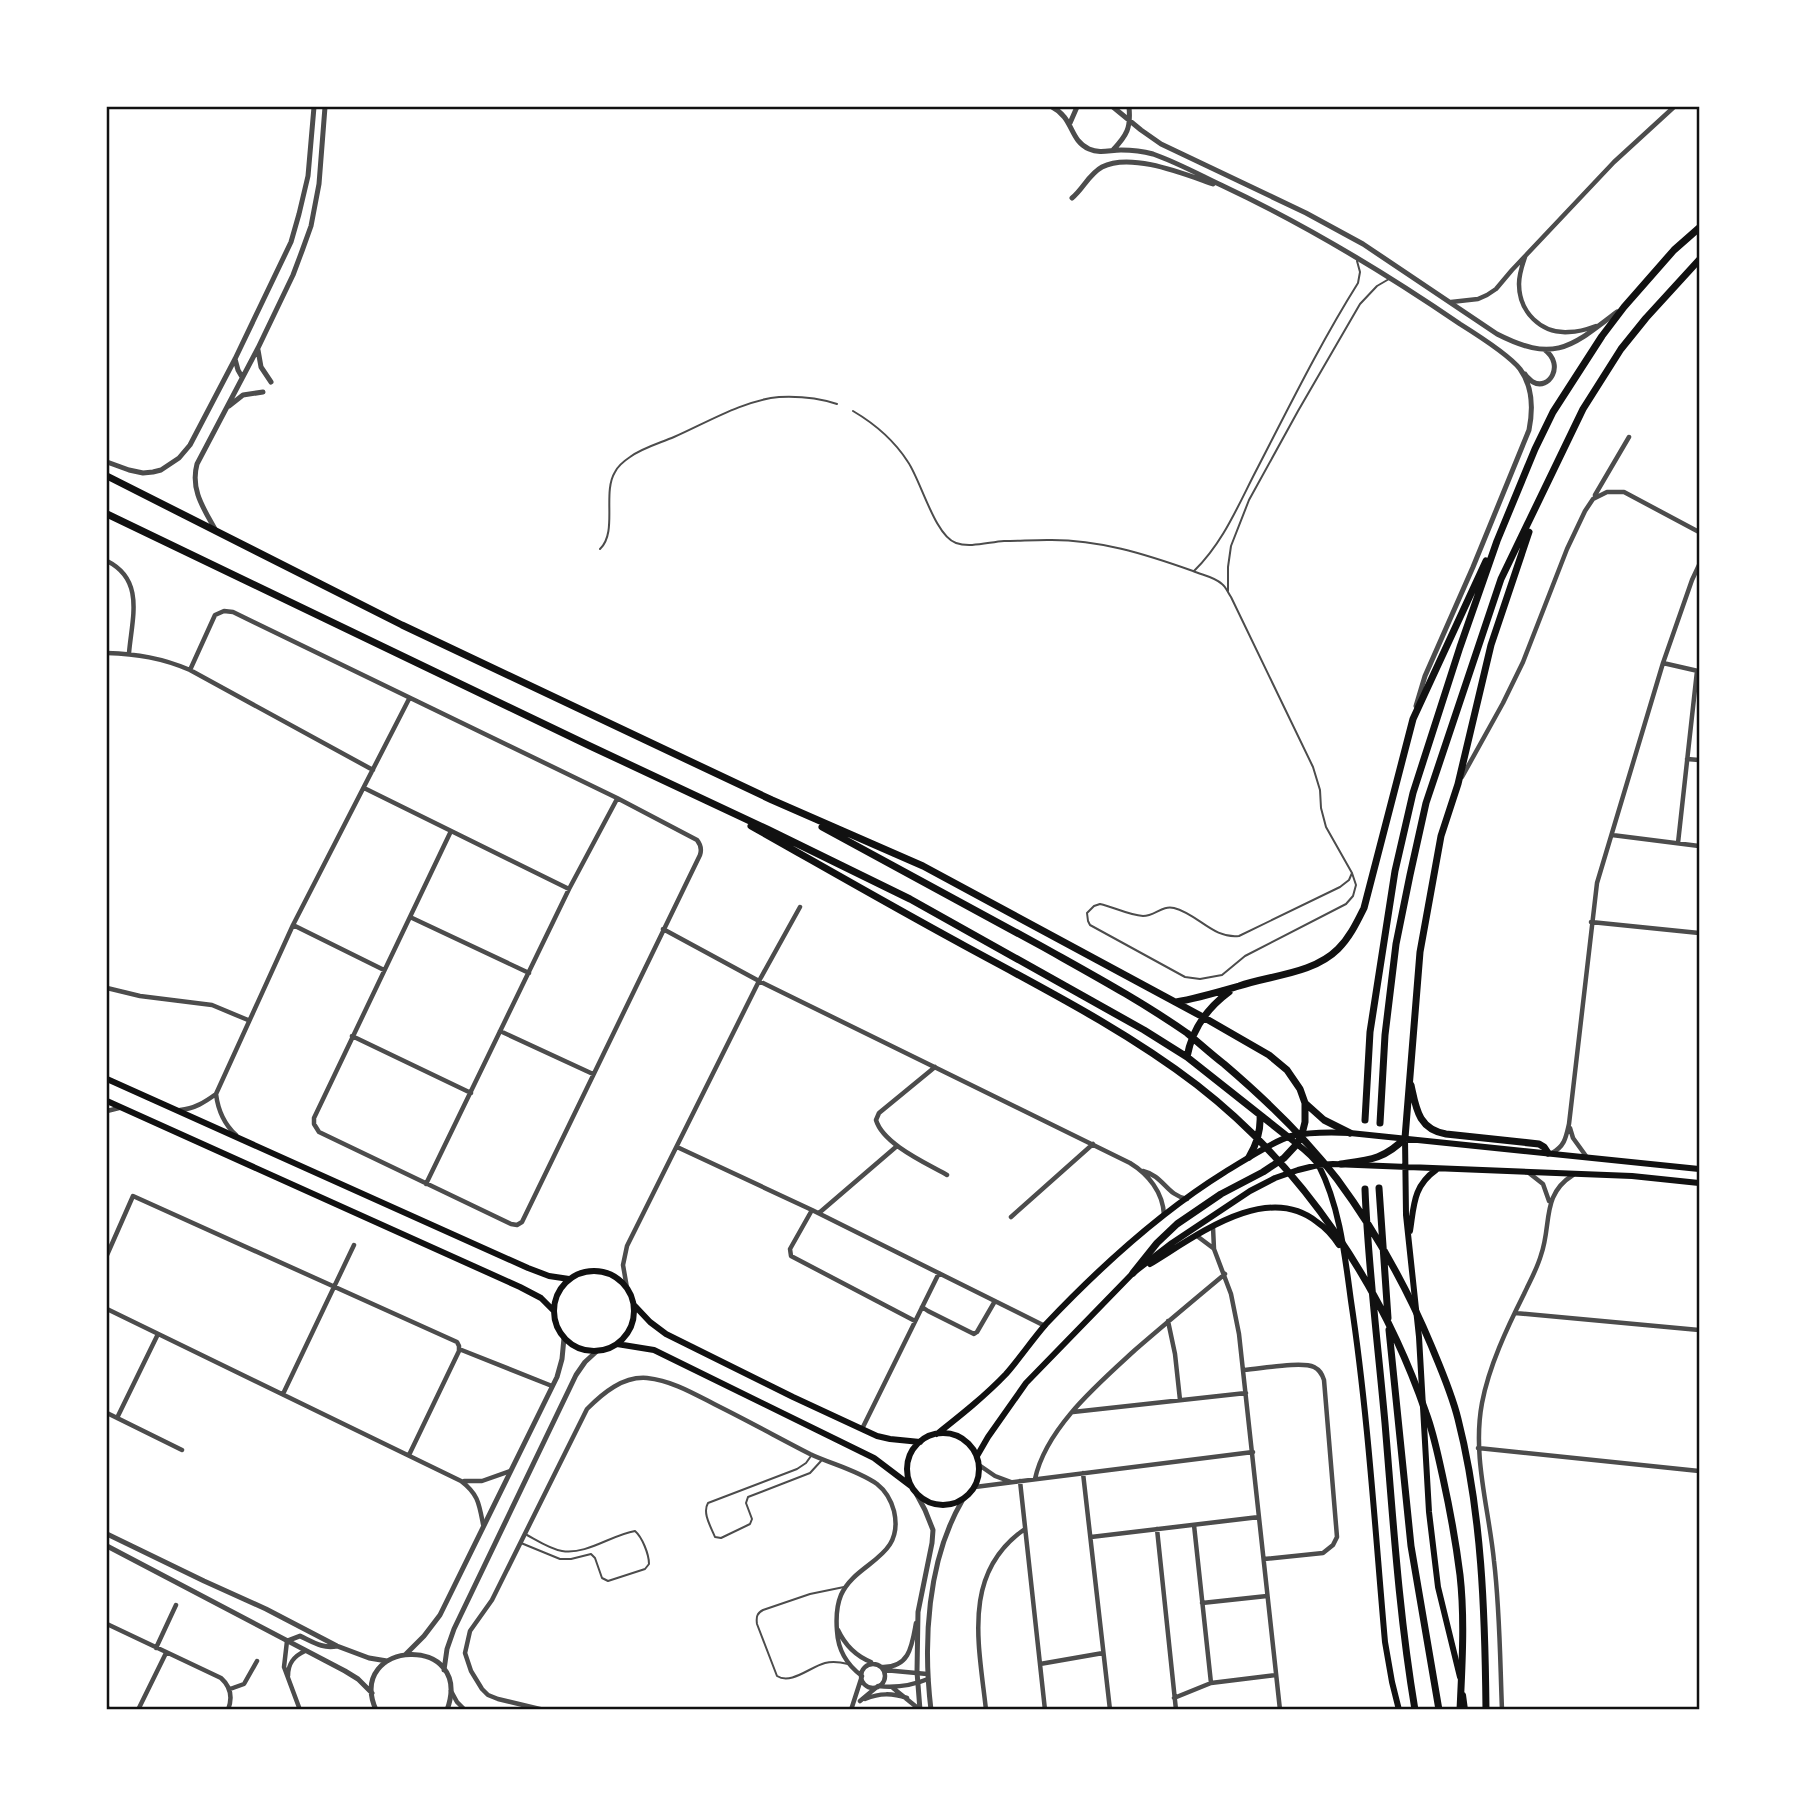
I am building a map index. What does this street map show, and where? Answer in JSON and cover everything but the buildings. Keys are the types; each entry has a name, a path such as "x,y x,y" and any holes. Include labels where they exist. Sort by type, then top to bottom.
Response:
{"main road":[{"path":"1365,1120 1370,1032 1398,858 1413,793 1497,541 1553,412 1602,336 1674,250 1699,228"},
{"path":"1380,1124 1385,1035 1396,944 1426,803 1501,579 1583,409 1621,349 1699,260"},
{"path":"107,476 402,625 772,800 923,866 1203,1017 1269,1055 1287,1070 1300,1089 1305,1103 1303,1134 1297,1144 1273,1165 1221,1194 1177,1224 1157,1243 1133,1272 1026,1383 977,1456"},
{"path":"1465,1710 1438,1587 1432,1540 1419,1337 1408,1244 1405,1138 1420,952 1441,836 1458,784 1491,645 1540,499"},
{"path":"107,514 911,899 1123,1016 1187,1058 1309,1154 1318,1165 1331,1197 1345,1259 1360,1370 1385,1642 1399,1710"},
{"path":"1175,1002 1208,996 1297,971 1338,950 1352,932 1364,908 1413,719 1478,575 1497,541"},
{"path":"695,795 1063,998 1157,1056 1240,1122 1274,1156 1311,1200 1346,1246 1383,1312 1403,1352 1427,1413 1452,1525 1460,1578 1460,1710"},
{"path":"772,800 978,911 1140,1003 1188,1034 1253,1088 1338,1180 1413,1304 1441,1368 1457,1415 1479,1536 1486,1710"},
{"path":"1187,1058 1192,1036 1203,1017 1239,986"},
{"path":"1409,1077 1419,1117 1433,1131 1537,1144 1549,1153"},
{"path":"107,1079 528,1268 549,1276 569,1279"},
{"path":"107,1101 520,1287 541,1298 554,1310"},
{"path":"1305,1103 1324,1120 1350,1133"},
{"path":"1249,1157 1257,1142 1260,1115"},
{"path":"937,1434 1004,1375 1045,1326 1138,1235 1214,1179 1288,1137 1322,1132 1350,1133 1699,1168"},
{"path":"1382,1136 1406,1154"},
{"path":"1341,1164 1390,1153 1405,1138"},
{"path":"1133,1272 1171,1243 1251,1191 1275,1178 1318,1165 1632,1176 1699,1183"},
{"path":"1408,1244 1418,1190 1436,1169"},
{"path":"1378,1188 1382,1260 1411,1546 1439,1710"},
{"path":"1365,1189 1369,1260 1404,1642 1415,1710"},
{"path":"1133,1272 1213,1227 1245,1212 1262,1208 1290,1208 1311,1217 1337,1242 1345,1259"},
{"path":"634,1305 633,1322 629,1331 617,1344 604,1350 579,1349 564,1338 556,1325 554,1310 561,1288 569,1279 579,1274 600,1271 620,1280 627,1288 634,1305 666,1334 862,1430 887,1439 920,1442"},
{"path":"617,1344 654,1350 874,1458 911,1486 917,1495 934,1504 962,1501 975,1487 980,1473 977,1456 971,1445 949,1434 928,1436 909,1457 907,1467 911,1486"}],"street":[{"path":"107,463 143,473 161,470 179,458 190,445 236,359 291,242 307,176 314,107"},
{"path":"1052,107 1061,112 1078,141 1087,148 1101,152 1131,150 1153,154 1243,195 1392,278 1515,363 1532,382 1546,382 1555,369 1555,362 1545,350"},
{"path":"1070,124 1077,107"},
{"path":"1113,107 1161,144 1306,213 1363,244 1496,334 1514,343 1545,350 1569,345 1624,307"},
{"path":"1113,150 1124,138 1131,122 1129,107"},
{"path":"1450,302 1478,299 1496,289 1614,162 1675,107"},
{"path":"216,531 194,486 197,464 293,275 311,226 319,184 325,109"},
{"path":"1072,198 1094,173 1119,162 1162,167 1243,195"},
{"path":"1525,256 1520,275 1521,300 1535,322 1542,327 1569,332 1600,325"},
{"path":"258,348 261,367 271,382"},
{"path":"236,359 242,377"},
{"path":"227,374 246,370"},
{"path":"1413,719 1425,676 1529,430 1532,401 1521,371"},
{"path":"227,408 243,395 262,392"},
{"path":"1458,784 1523,662 1567,549 1585,511 1629,437"},
{"path":"1592,499 1606,492 1624,492 1699,531"},
{"path":"107,561 124,572 133,591 129,654"},
{"path":"1549,1153 1563,1145 1569,1124 1597,883 1663,663 1699,565"},
{"path":"190,670 215,615 228,611 617,798 696,840 701,847 700,855 520,1224 517,1225 320,1132 316,1128 314,1118 451,831"},
{"path":"107,653 160,659 190,670 373,770"},
{"path":"1663,663 1698,671 1678,843"},
{"path":"239,1138 225,1123 216,1094 293,925 410,699"},
{"path":"1687,759 1699,760"},
{"path":"364,788 569,889"},
{"path":"426,1184 569,889 617,798"},
{"path":"1612,835 1699,846"},
{"path":"627,1288 623,1265 627,1246 800,907"},
{"path":"410,917 528,973"},
{"path":"1591,922 1699,933"},
{"path":"293,925 384,970"},
{"path":"663,929 760,981 1156,1176 1171,1193 1187,1199"},
{"path":"107,988 140,996 212,1005 248,1020"},
{"path":"500,1031 593,1074"},
{"path":"352,1037 471,1093"},
{"path":"935,1067 879,1113 876,1120 878,1127 898,1146 947,1175"},
{"path":"176,1110 196,1106 216,1094"},
{"path":"107,1111 122,1108"},
{"path":"1569,1124 1573,1139 1587,1157"},
{"path":"1011,1217 1093,1144"},
{"path":"819,1213 898,1146"},
{"path":"677,1147 819,1213 1045,1326"},
{"path":"1142,1171 1160,1195 1164,1216"},
{"path":"1528,1172 1543,1184 1550,1202"},
{"path":"1502,1710 1495,1565 1478,1448 1480,1415 1485,1389 1541,1256 1550,1202 1559,1186 1573,1174"},
{"path":"107,1255 134,1196 455,1341 459,1349 409,1455"},
{"path":"812,1210 790,1250 791,1256 915,1321"},
{"path":"1213,1227 1214,1249 1225,1274 1236,1314 1244,1370 1280,1710"},
{"path":"1197,1236 1214,1249"},
{"path":"283,1394 354,1245"},
{"path":"862,1430 939,1273"},
{"path":"1035,1479 1042,1456 1072,1412 1092,1389 1225,1274"},
{"path":"922,1307 974,1334 995,1301"},
{"path":"107,1309 461,1480 477,1499 484,1524"},
{"path":"1515,1313 1699,1330"},
{"path":"1168,1321 1180,1400"},
{"path":"117,1418 159,1334"},
{"path":"406,1654 440,1615 552,1386 562,1359 564,1338"},
{"path":"459,1349 552,1386"},
{"path":"444,1670 447,1649 459,1618 576,1375 597,1351"},
{"path":"1244,1370 1311,1365 1320,1371 1324,1380 1337,1537 1333,1545 1323,1553 1264,1559"},
{"path":"544,1710 498,1699 482,1689 471,1671 465,1653 470,1631 492,1600 587,1409 604,1392 622,1383 643,1378 672,1382 812,1455 862,1475 877,1484 889,1498 895,1528 887,1550 845,1587 837,1605 838,1640 842,1653 867,1686 892,1688 917,1683 928,1677"},
{"path":"1072,1412 1246,1393"},
{"path":"107,1413 182,1450"},
{"path":"1478,1448 1699,1471"},
{"path":"975,1487 1253,1452"},
{"path":"979,1465 995,1476 1012,1482"},
{"path":"461,1480 482,1481 510,1471"},
{"path":"1083,1473 1110,1710"},
{"path":"1020,1481 1045,1710"},
{"path":"883,1669 897,1665 909,1654 912,1646 933,1530 917,1495"},
{"path":"931,1710 928,1631 933,1589 947,1529 962,1501"},
{"path":"1091,1537 1259,1517"},
{"path":"1194,1525 1211,1684"},
{"path":"986,1710 977,1637 983,1587 996,1557 1007,1543 1025,1529"},
{"path":"1157,1529 1176,1710"},
{"path":"107,1534 266,1609 337,1646 369,1658 387,1661 406,1654 427,1656 444,1670 450,1684 447,1710"},
{"path":"107,1546 358,1679 372,1693"},
{"path":"1202,1603 1267,1596"},
{"path":"156,1648 176,1605"},
{"path":"918,1612 916,1672 920,1710"},
{"path":"107,1624 221,1678 231,1697 228,1710"},
{"path":"836,1626 855,1653 883,1669 916,1672 928,1677"},
{"path":"287,1641 300,1636 323,1647 337,1646"},
{"path":"287,1641 284,1667 300,1710"},
{"path":"289,1680 289,1665 296,1656 306,1651"},
{"path":"138,1710 166,1653"},
{"path":"1040,1664 1103,1653"},
{"path":"229,1689 244,1684 257,1661"},
{"path":"376,1710 372,1693 374,1679 387,1661"},
{"path":"852,1709 863,1669 874,1664"},
{"path":"852,1709 884,1681 886,1674 883,1669"},
{"path":"1174,1698 1211,1684 1276,1675"},
{"path":"892,1688 920,1710"},
{"path":"451,1691 465,1710"},
{"path":"860,1701 885,1694 907,1698"}],"lane":[{"path":"1193,571 1210,554 1228,527 1304,378 1358,283 1360,272 1354,257"},
{"path":"1228,592 1231,546 1254,490 1360,304 1380,284 1392,278"},
{"path":"600,549 605,545 608,533 611,481 617,468 631,455 758,401 799,397 837,404"},
{"path":"853,411 877,428 898,449 915,473 939,528 944,535 958,544 1085,541 1143,554 1221,583 1228,592 1313,767 1326,827 1352,873 1356,884 1356,891 1346,904 1245,956 1222,975 1206,979 1185,977 1090,925 1087,913 1100,904 1143,916 1172,907 1221,934 1239,936 1340,887 1349,880 1352,873"},
{"path":"812,1455 797,1469 708,1503 705,1512 715,1537 721,1538 751,1524 752,1519 746,1503 748,1497 810,1473 822,1459"},
{"path":"520,1542 559,1559 591,1554 603,1578 608,1581 645,1569 650,1561 639,1534 635,1531 578,1551 566,1552 524,1534"},
{"path":"845,1587 810,1594 763,1610 756,1619 780,1678 789,1679 827,1662 849,1664"}]}
